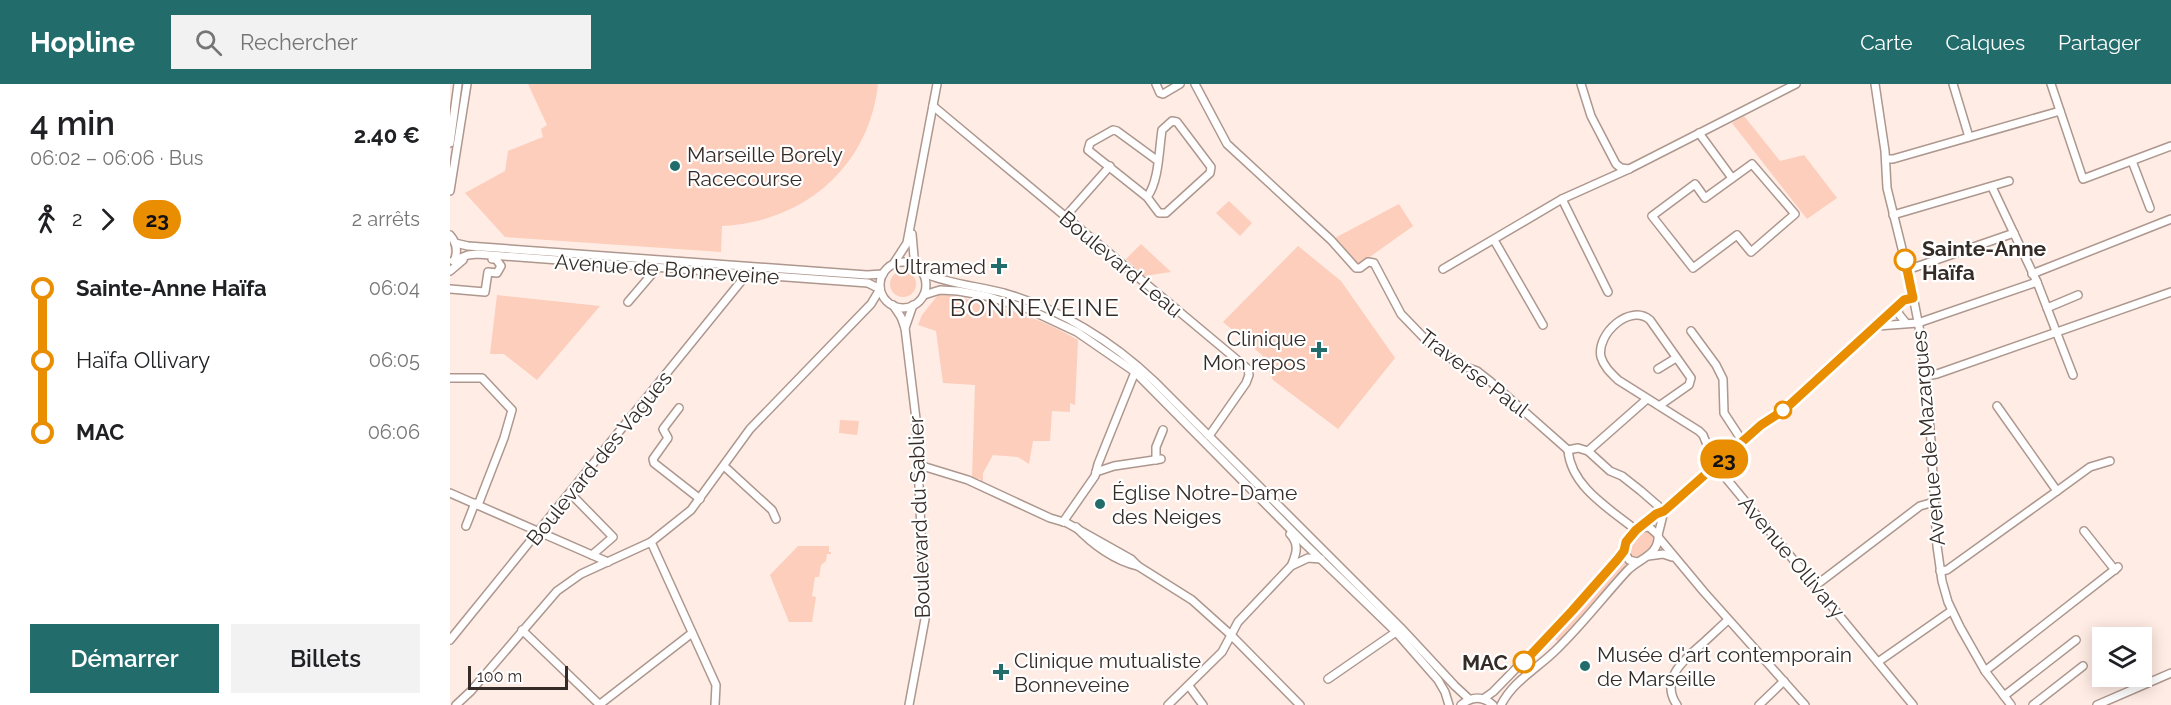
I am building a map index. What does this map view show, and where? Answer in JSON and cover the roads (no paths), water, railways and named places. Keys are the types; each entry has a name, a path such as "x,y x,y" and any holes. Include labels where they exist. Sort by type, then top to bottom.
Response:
{"street":[{"path":"450,143 458,84"},
{"path":"450,190 467,84"},
{"path":"456,705 471,691 557,591 581,574 651,542 691,510 750,429 871,304 880,289 883,274 903,251 911,225 937,84"},
{"path":"1156,84 1160,93 1163,94 1180,84"},
{"name":"Traverse Paul","path":"1195,84 1227,144 1331,240 1356,268 1368,262 1374,263 1401,314 1430,344 1460,365 1477,371 1568,450"},
{"path":"1581,84 1591,116 1616,164 1621,168 1629,169"},
{"path":"1443,269 1562,199 1629,169 1796,84"},
{"name":"Avenue de Mazargues","path":"1875,84 1893,216 1913,298 1926,376 1940,571 1951,611 1985,671 2011,705"},
{"path":"1953,84 1969,137"},
{"path":"2051,84 2083,179 2171,146"},
{"name":"Boulevard Leau","path":"933,106 1248,369 1249,375 1246,383 1209,436"},
{"path":"1886,159 1893,159 2060,111"},
{"path":"1147,197 1152,191 1158,162 1162,130 1172,121 1177,122 1211,167 1210,173 1166,213 1159,213 1147,197 1088,150 1088,146 1113,130 1117,130 1158,162"},
{"path":"1699,133 1732,178"},
{"path":"2132,162 2150,208"},
{"path":"1752,164 1795,214 1751,252 1737,235 1693,268 1652,216 1695,184 1705,198 1732,178 1752,164"},
{"path":"1065,217 1110,166"},
{"path":"1893,216 2009,181"},
{"path":"1992,187 2037,282 2073,375"},
{"path":"1562,199 1608,292"},
{"path":"2032,274 2171,219"},
{"path":"911,225 912,244 926,285 924,295"},
{"path":"1907,270 2014,233"},
{"path":"450,235 455,243 456,255 452,263"},
{"path":"1494,240 1543,325"},
{"name":"Avenue de Bonneveine","path":"455,243 473,247 867,275 883,274"},
{"name":"Avenue de Bonneveine","path":"452,263 468,255 477,254 868,283 880,289"},
{"path":"450,271 470,258 496,259 501,266 497,273 488,272 484,292 450,289"},
{"path":"894,263 902,262 918,267"},
{"path":"635,298 657,268"},
{"path":"923,273 941,281 978,287 1043,307 1109,344 1141,369 1470,699"},
{"name":"Boulevard des Vagues","path":"450,640 747,274"},
{"path":"1877,326 1918,323 2037,282"},
{"path":"880,289 886,300 903,308 913,305 924,295 940,290 1000,299 1059,322 1087,338 1135,372 1396,632 1438,680 1449,705"},
{"path":"1926,376 2057,334 2171,292"},
{"path":"2047,308 2078,295"},
{"path":"1484,699 1572,611 1624,551 1626,542 1637,529 1656,514 1664,511 1761,425 1784,410 1899,304 1913,298"},
{"path":"871,304 886,300"},
{"path":"1899,304 1898,313 1905,323"},
{"name":"Boulevard du Sablier","path":"893,305 905,328 919,465 925,619 909,705"},
{"name":"Boulevard du Sablier","path":"905,328 913,305"},
{"name":"Avenue Ollivary","path":"1676,358 1646,316 1638,314 1620,320 1612,327 1600,349 1603,363 1617,380 1703,435 1716,466 1913,705"},
{"path":"1691,331 1716,365 1723,379 1724,413 1743,442"},
{"path":"1658,369 1676,358 1691,378 1691,382 1659,406"},
{"path":"1063,522 1096,472 1135,372"},
{"path":"450,378 482,378 512,410 504,438 466,526"},
{"path":"1588,451 1647,399"},
{"path":"1997,406 2057,491"},
{"path":"679,408 663,429 668,438 653,459 654,463 700,500"},
{"path":"1096,472 1114,466 1158,460 1156,447 1163,430"},
{"path":"1664,511 1622,476 1610,471 1588,451 1578,448 1568,450 1573,468 1586,489 1637,529 1649,527 1728,620 1805,705"},
{"path":"1940,571 1947,570 2090,467 2110,461"},
{"path":"919,465 968,480 1076,527 1089,540 1128,564 1138,566 1183,592 1231,634 1300,705"},
{"path":"724,466 772,510 776,519"},
{"path":"450,493 608,562"},
{"path":"570,494 613,537 592,555"},
{"path":"1815,586 1920,506 1934,502"},
{"path":"1168,705 1222,652 1238,622 1291,566 1296,554 1296,542 1280,524 1272,510"},
{"path":"1648,556 1657,544 1664,511"},
{"path":"1985,671 2117,569 2084,531"},
{"path":"651,542 716,685 716,705"},
{"path":"1624,551 1629,560 1637,562"},
{"path":"1502,705 1506,695 1513,687 1553,653 1629,568 1648,556 1663,554 1672,556"},
{"path":"1291,566 1308,558 1321,559"},
{"path":"1878,663 1951,611"},
{"path":"1677,705 1671,695 1670,685 1677,668 1728,620"},
{"path":"522,630 599,705 692,633"},
{"path":"1328,679 1396,632"},
{"path":"2004,696 2076,640"},
{"path":"1543,642 1553,653"},
{"path":"2033,705 2082,666"},
{"path":"2097,705 2171,673"},
{"path":"1759,705 1784,681"},
{"path":"1188,686 1203,705"},
{"path":"1461,705 1470,699 1484,699 1493,705"}],"place":[{"name":"Marseille Borely Racecourse","path":"675,166"},
{"name":"Sainte-Anne Haïfa","path":"1905,260"},
{"name":"Ultramed","path":"999,266"},
{"name":"Clinique Mon repos","path":"1319,350"},
{"name":"Église Notre-Dame des Neiges","path":"1100,504"},
{"name":"MAC","path":"1524,662"},
{"name":"Musée d'art contemporain de Marseille","path":"1585,666"},
{"name":"Clinique mutualiste Bonneveine","path":"1001,672"}],"district":[{"name":"BONNEVEINE","path":"1035,307"}]}
